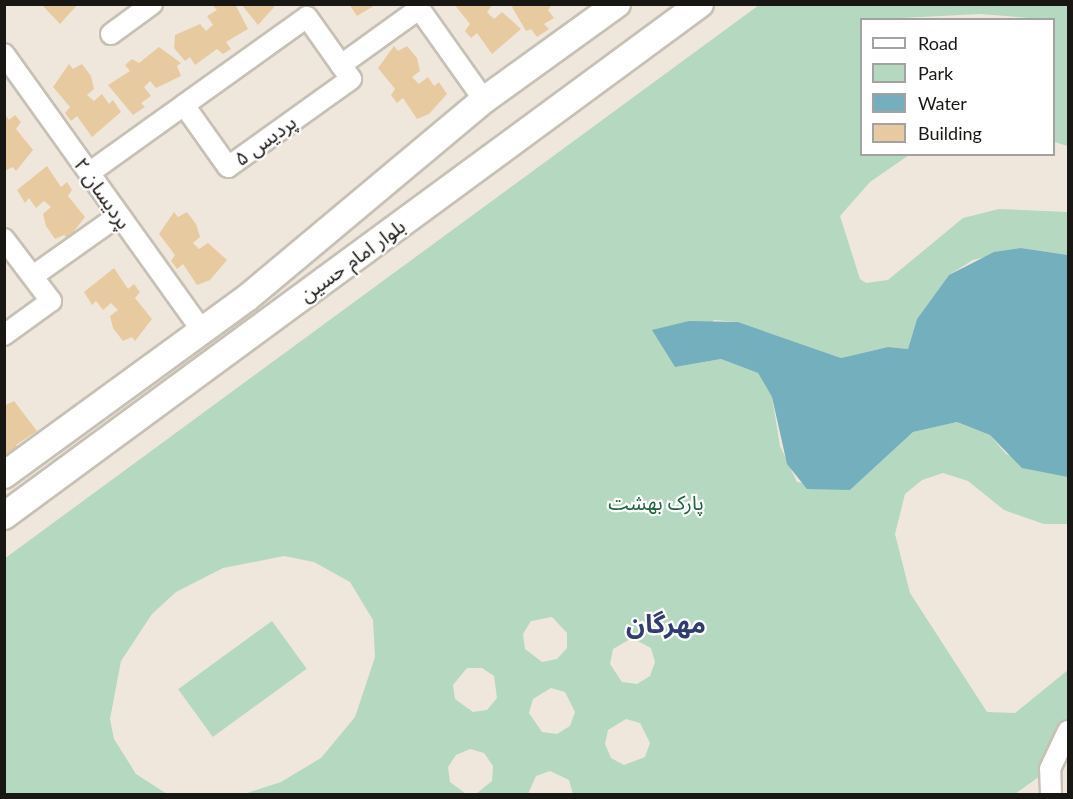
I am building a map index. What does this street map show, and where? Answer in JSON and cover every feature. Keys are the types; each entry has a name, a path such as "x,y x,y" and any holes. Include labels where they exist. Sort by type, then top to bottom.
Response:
{"main road":[{"name":"بلوار امام حسین","path":"4,475 247,298 484,100 617,4"},
{"name":"بلوار امام حسین","path":"4,516 700,4"},
{"path":"247,298 270,321"}],"street":[{"path":"111,34 152,4"},
{"path":"89,173 307,17 341,65 417,7 484,100"},
{"name":"پردیسان ۲","path":"4,54 202,332"},
{"name":"پردیس ۵","path":"184,105 228,167 351,79 341,65"},
{"path":"33,276 119,215"},
{"path":"4,239 51,301 4,334"},
{"path":"1051,795 1050,769 1068,731"}],"green space":[{"name":"پارک بهشت","path":"759,5 1068,5 1068,146 1055,142 1055,18 980,14 860,18 860,156 908,156 870,182 840,216 860,279 866,283 888,280 963,218 999,209 1068,212 1068,255 1021,248 973,260 949,275 917,319 908,349 888,347 841,358 738,322 714,320 675,367 721,359 758,373 772,397 780,446 797,482 850,490 913,432 957,422 990,435 1006,454 1068,477 1068,524 1044,524 1004,510 968,481 943,473 922,480 905,494 895,534 910,593 987,712 1015,713 1068,670 1068,756 1015,794 573,794 569,780 550,771 536,776 528,794 476,794 492,781 493,766 484,753 470,749 456,755 448,767 450,782 466,794 244,794 281,782 321,758 355,717 375,657 373,620 350,582 314,562 284,556 223,568 176,592 152,614 121,661 110,719 114,739 136,774 167,794 5,794 4,559","holes":["552,617 567,633 567,648 557,659 542,662 525,649 523,634 531,621","632,638 651,648 655,662 650,676 637,684 622,682 610,664 613,649","467,668 482,668 494,676 497,698 487,710 473,712 455,699 453,685","551,688 565,692 575,712 570,726 557,734 542,732 529,713 533,699","626,719 640,723 650,743 645,757 624,765 611,758 605,744 608,730"]},
{"path":"272,621 307,669 213,737 178,689"}],"water":[{"path":"1021,248 1068,255 1068,477 1022,468 990,435 957,422 913,432 850,490 807,489 787,464 772,397 758,373 721,359 675,367 652,330 689,321 738,322 841,358 888,347 908,349 917,319 949,275 994,252"}],"building":[{"path":"41,4 78,4 60,24"},
{"path":"235,4 248,29 226,42 231,49 223,54 217,49 195,65 190,57 185,61 174,48 175,35 200,24 206,31 213,25 207,16 217,10 213,6"},
{"path":"241,4 274,4 275,6 258,25"},
{"path":"349,4 377,4 357,16"},
{"path":"454,4 493,4 487,12 494,19 502,12 521,29 492,54 477,33 471,38 465,31 470,24"},
{"path":"516,4 552,4 548,10 554,18 544,24 549,29 537,37 531,29 526,31 512,7"},
{"path":"394,46 398,51 407,46 417,58 420,71 412,77 419,84 428,77 434,86 439,82 447,94 429,114 417,119 403,98 397,103 391,95 395,89 378,68"},
{"path":"159,47 181,63 177,66 181,76 156,88 150,81 144,87 151,96 141,103 145,107 133,115 108,85 130,71 125,65 132,59 139,63"},
{"path":"69,64 73,69 82,64 91,76 94,89 87,95 94,101 102,94 109,104 113,100 121,112 92,137 77,116 71,121 65,113 70,107 53,87"},
{"path":"4,113 9,120 15,115 21,122 16,129 33,150 16,171 13,167 4,171"},
{"path":"47,166 61,187 67,182 72,190 68,196 85,217 68,239 64,235 55,239 46,226 43,214 51,207 44,201 36,208 29,198 25,203 17,190"},
{"path":"174,212 178,217 187,212 196,224 200,237 193,243 199,249 208,243 227,260 210,280 197,285 183,264 177,269 171,261 175,255 159,234"},
{"path":"114,268 128,289 134,284 140,292 135,298 152,319 135,341 132,337 123,341 113,328 110,316 118,310 111,303 103,310 96,301 92,305 84,292"},
{"path":"14,401 37,431 16,445 21,451 13,457 4,454 4,406"}],"district":[{"name":"مهرگان","path":"666,624"}]}
